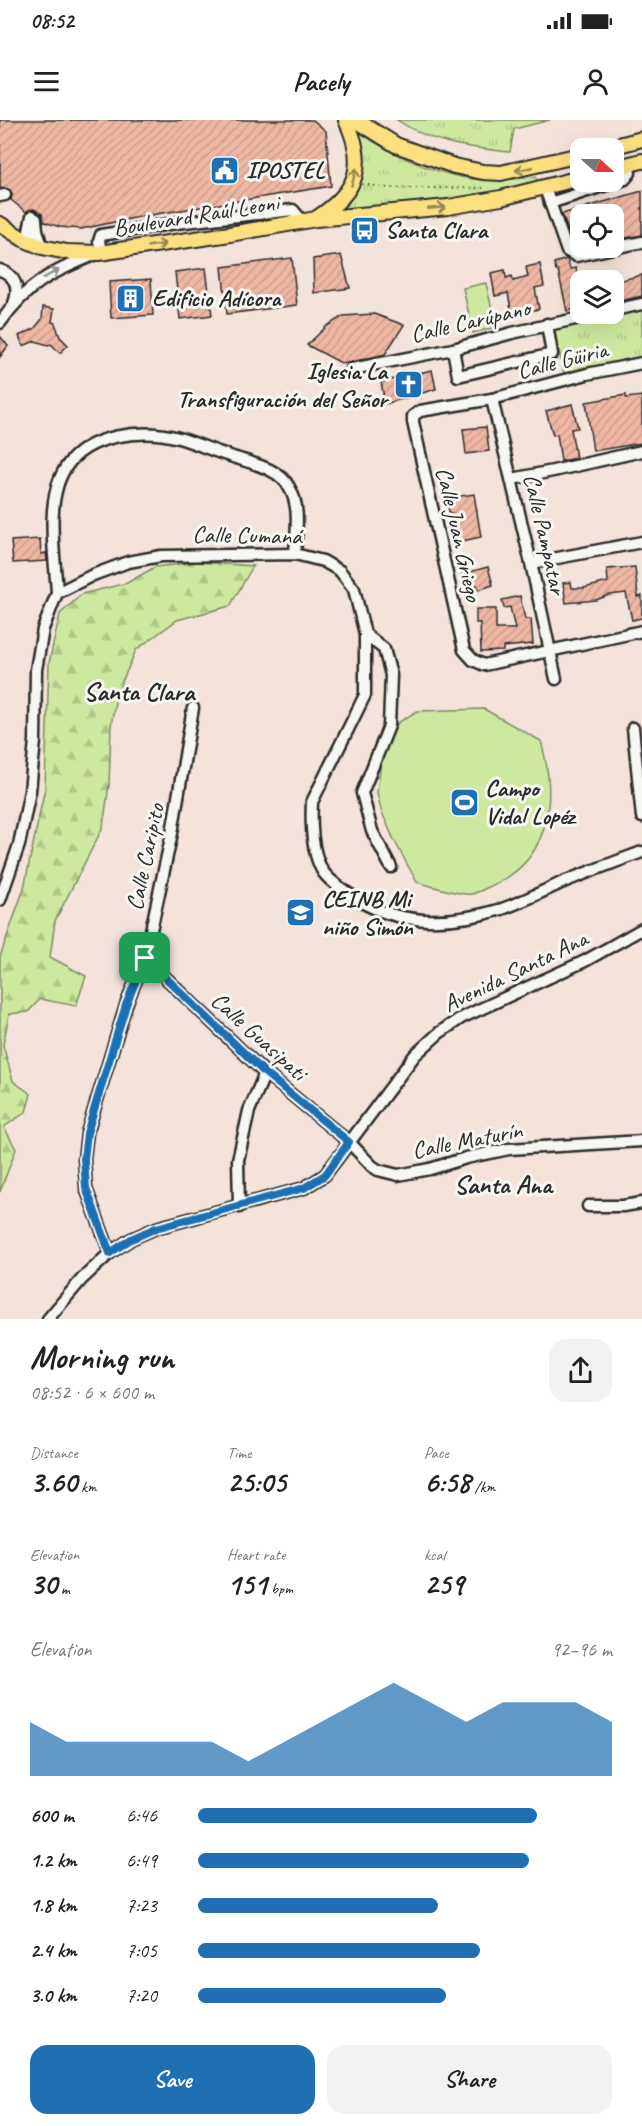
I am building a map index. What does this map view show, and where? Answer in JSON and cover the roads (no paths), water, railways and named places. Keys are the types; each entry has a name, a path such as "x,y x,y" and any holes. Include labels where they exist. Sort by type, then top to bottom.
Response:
{"main road":[{"path":"309,220 343,199 350,189 357,161 356,148 346,120"},
{"path":"356,120 404,148 454,166 483,172 509,171 570,157"},
{"path":"624,144 642,139"},
{"path":"624,165 642,161"},
{"name":"Boulevard Raúl Leoni","path":"0,224 36,245 67,252 100,253 309,220 448,207 501,198 570,181"}],"street":[{"path":"550,203 625,179 630,173 628,164"},
{"path":"545,188 570,254 576,256 642,242"},
{"path":"0,323 12,306 36,283 100,253 101,235 293,210 309,220"},
{"path":"34,218 29,230 36,245"},
{"path":"195,221 197,239"},
{"path":"0,270 12,278 17,287 12,306 0,313"},
{"path":"624,308 642,304"},
{"name":"Calle Carúpano","path":"352,369 453,349 570,319"},
{"path":"453,349 458,376 552,354 547,324"},
{"name":"Calle Güiria","path":"492,399 588,374 642,363"},
{"name":"Calle Pampatar","path":"492,399 512,478 556,679"},
{"name":"Calle Juan Griego","path":"492,399 420,411 413,416 464,650 472,660 484,665 549,651"},
{"path":"0,900 19,845 30,791 35,741 36,670 43,629 57,593 52,517 57,488 66,468 82,450 124,435 146,434 177,437 258,466 281,476 295,499 297,529 295,554"},
{"path":"512,478 642,451"},
{"path":"531,562 642,542"},
{"name":"Calle Cumaná","path":"57,593 93,574 161,555 295,554 323,561 340,571 354,589 365,634 365,694 312,802 311,822 322,870 339,888 363,904 399,918 437,921 459,919 504,908 575,877 642,852"},
{"path":"549,651 642,631"},
{"path":"365,634 384,649 391,675 389,726 362,793 372,831 392,867"},
{"name":"Calle Caripito","path":"110,1253 86,1188 84,1159 86,1142 126,1005 145,958 172,833 194,708"},
{"path":"633,728 642,817"},
{"name":"Avenida Santa Ana","path":"48,1319 82,1279 110,1253 131,1239 156,1228 304,1188 325,1175 415,1055 439,1033 461,1018 585,961 642,929"},
{"name":"Calle Guasipati","path":"145,958 265,1073 349,1142"},
{"path":"239,1207 238,1160 249,1111 265,1073"},
{"name":"Calle Maturín","path":"349,1142 372,1166 398,1174 430,1169 466,1158 509,1149 642,1142"},
{"path":"588,1206 623,1206 642,1203"}],"place":[{"name":"IPOSTEL","path":"225,170"},
{"name":"Santa Clara","path":"364,230"},
{"name":"Edificio Adícora","path":"131,298"},
{"name":"Iglesia La Transfiguración del Señor","path":"408,385"},
{"name":"Campo Vidal Lopéz","path":"464,802"},
{"name":"CEINB Mi niño Simón","path":"301,913"}],"district":[{"name":"Santa Clara","path":"139,691"},
{"name":"Santa Ana","path":"503,1184"}]}
